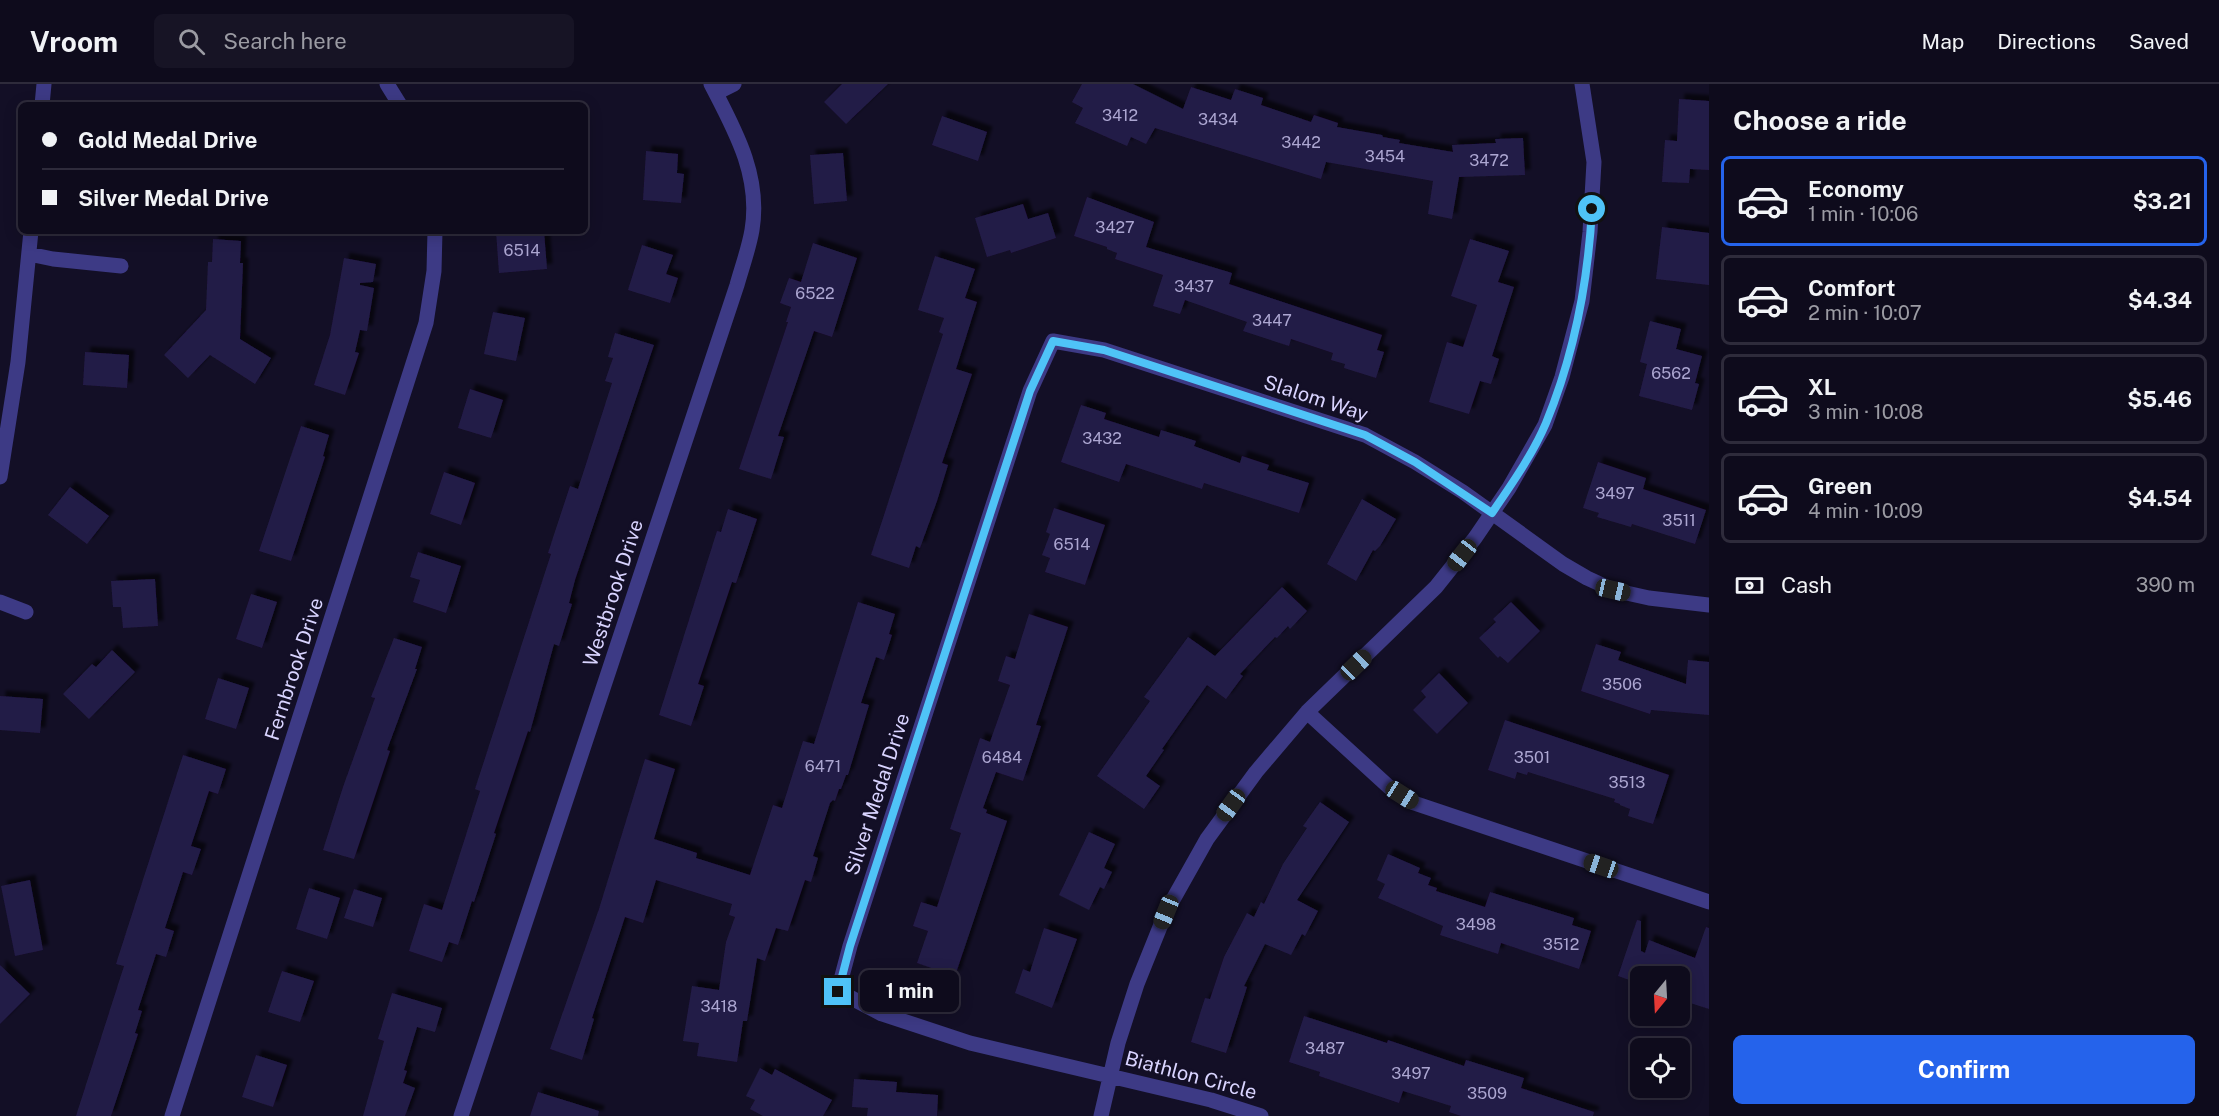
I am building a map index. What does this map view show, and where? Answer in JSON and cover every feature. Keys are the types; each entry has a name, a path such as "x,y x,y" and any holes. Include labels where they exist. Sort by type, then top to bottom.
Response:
{"street":[{"path":"42,102 44,84"},
{"path":"387,84 398,102"},
{"path":"714,89 734,84"},
{"path":"1101,1116 1110,1076 1137,984 1166,912 1207,839 1256,772 1308,712 1436,587 1475,538 1509,488 1545,425 1562,377 1582,301 1590,232 1594,162 1582,84"},
{"name":"Westbrook Drive","path":"461,1116 737,285 752,231 754,200 749,170 741,145 714,89"},
{"path":"0,477 18,362 31,234"},
{"name":"Fernbrook Drive","path":"172,1116 426,323 434,271 435,234"},
{"path":"29,254 53,259 121,266"},
{"name":"Slalom Way","path":"1053,341 1104,350 1365,435 1415,462 1563,564 1587,578 1613,590 1649,598 1709,605"},
{"name":"Silver Medal Drive","path":"1053,341 1030,391 850,946 838,992 882,1014 970,1042 1110,1076"},
{"path":"0,602 26,612"},
{"path":"1308,712 1389,787 1414,803 1709,902"},
{"name":"Biathlon Circle","path":"1110,1076 1210,1100 1261,1116"}],"building":[{"path":"842,84 888,84 846,124 824,102"},
{"path":"1082,84 1133,84 1183,109 1191,87 1231,100 1235,89 1263,98 1261,105 1311,122 1314,115 1338,123 1337,127 1382,135 1400,140 1399,143 1453,152 1452,145 1496,143 1495,139 1523,138 1525,175 1459,177 1452,219 1428,214 1433,181 1326,162 1321,179 1155,128 1146,144 1131,137 1127,146 1075,123 1083,108 1072,102"},
{"path":"1679,99 1709,101 1709,170 1690,169 1689,183 1662,182 1665,140 1677,141"},
{"path":"942,116 987,132 978,161 932,145"},
{"path":"646,151 678,154 677,173 684,174 681,203 643,200"},
{"path":"843,153 847,201 814,204 810,155"},
{"path":"1087,197 1154,222 1146,247 1232,273 1229,284 1382,335 1377,350 1384,352 1376,378 1344,368 1345,364 1331,360 1333,353 1291,339 1289,346 1243,331 1247,322 1185,300 1180,314 1153,306 1163,275 1115,259 1117,253 1107,247 1074,236"},
{"path":"1023,204 1028,219 1048,213 1056,238 1011,253 1010,250 987,257 975,218"},
{"path":"1662,227 1709,233 1709,285 1656,279"},
{"path":"496,234 544,234 547,269 499,273"},
{"path":"213,239 241,241 240,263 243,263 240,339 271,358 255,384 210,355 188,378 164,355 206,310 208,262 212,262"},
{"path":"1470,239 1509,251 1498,282 1514,287 1492,356 1499,359 1491,384 1480,381 1469,414 1429,402 1447,342 1463,347 1477,305 1451,296"},
{"path":"813,243 857,258 832,337 814,331 778,436 784,437 771,479 739,469 788,322 786,322 791,307 780,303 789,278 801,282"},
{"path":"642,245 673,255 666,274 678,278 670,303 628,290"},
{"path":"935,256 975,269 965,298 977,302 956,369 972,374 942,463 948,465 937,501 920,548 916,546 909,568 871,555 943,334 939,332 944,318 918,310"},
{"path":"344,258 376,264 373,282 360,283 360,285 374,288 367,331 360,330 355,352 359,353 345,395 314,385 330,335"},
{"path":"493,312 525,318 516,361 484,354"},
{"path":"1650,321 1681,329 1676,349 1702,356 1695,383 1699,384 1692,410 1639,396 1647,364 1640,362"},
{"path":"615,333 654,345 575,580 569,603 572,604 559,646 554,644 530,732 528,731 494,833 496,834 474,902 472,901 458,945 449,942 442,962 409,951 424,904 442,910 480,791 475,789 551,554 548,553 570,486 578,489 612,383 605,381 613,358 608,357"},
{"path":"85,352 129,355 127,388 83,385"},
{"path":"470,389 503,400 491,438 458,428"},
{"path":"1081,405 1106,413 1104,419 1159,437 1161,430 1196,441 1194,446 1240,463 1242,456 1269,465 1267,470 1309,483 1299,513 1204,483 1202,489 1126,464 1119,482 1061,462"},
{"path":"301,426 329,435 323,456 325,457 291,561 259,551"},
{"path":"1598,462 1646,478 1643,489 1706,510 1695,544 1632,524 1631,527 1597,517 1599,513 1583,508"},
{"path":"444,472 475,483 461,525 430,514"},
{"path":"70,487 109,516 87,544 48,515"},
{"path":"1362,499 1396,519 1380,546 1375,551 1373,550 1356,581 1327,564"},
{"path":"1054,508 1105,525 1085,585 1045,572 1050,558 1042,555 1050,534 1046,532"},
{"path":"728,509 757,519 736,583 732,582 698,684 704,686 691,726 659,715 717,531 721,532"},
{"path":"418,552 461,566 446,613 413,602 420,580 410,577"},
{"path":"155,579 158,626 123,628 121,607 113,607 111,581"},
{"path":"1282,587 1307,611 1290,629 1288,626 1277,638 1275,637 1240,674 1243,676 1226,699 1207,685 1146,776 1160,786 1144,809 1097,776 1150,701 1144,697 1188,637 1215,656"},
{"path":"251,594 277,602 262,648 236,639"},
{"path":"858,602 895,614 889,634 892,635 884,660 876,657 861,703 869,705 848,775 835,801 830,803 813,856 818,858 811,882 805,880 788,931 776,928 765,961 757,958 747,1021 743,1021 737,1062 697,1056 699,1043 683,1041 692,986 719,990 726,942 735,917 729,915 732,904 656,880 643,923 625,917 592,1018 594,1019 582,1060 550,1049 599,909 645,759 675,769 654,839 697,853 696,858 750,875 773,805 782,808 803,741 814,744"},
{"path":"1511,602 1540,631 1508,663 1500,656 1498,658 1479,638 1496,622 1493,619"},
{"path":"1029,614 1068,627 1036,725 1041,726 1023,781 996,772 983,808 987,810 986,813 1007,821 955,976 917,963 928,931 913,926 921,902 937,907 961,833 950,829 980,738 990,742 1010,685 998,681 1006,656 1015,659"},
{"path":"394,638 422,647 415,669 417,669 387,750 390,751 354,859 323,850 375,698 371,697"},
{"path":"1596,644 1621,652 1618,660 1686,684 1688,660 1709,662 1709,715 1651,710 1650,714 1581,691"},
{"path":"112,650 135,672 89,719 63,694 92,664 96,667"},
{"path":"1439,673 1468,703 1437,734 1413,710 1426,697 1421,691"},
{"path":"218,678 249,688 236,729 205,719"},
{"path":"0,696 43,699 40,733 0,730"},
{"path":"1505,720 1669,775 1653,824 1628,816 1630,809 1614,802 1615,799 1528,772 1527,775 1517,772 1515,779 1488,770"},
{"path":"183,755 226,769 218,794 209,791 191,846 201,849 192,875 183,872 165,928 174,931 166,957 156,954 138,1010 142,1011 135,1033 138,1034 111,1116 76,1116 124,966 116,964"},
{"path":"1320,802 1349,822 1297,900 1318,911 1305,936 1302,934 1291,955 1265,944 1244,986 1247,987 1226,1053 1191,1042 1205,998 1210,999 1224,957 1247,913 1254,917 1261,902 1264,904 1283,864 1307,828 1303,826"},
{"path":"1089,832 1115,844 1104,868 1112,872 1104,889 1100,887 1089,910 1059,895"},
{"path":"1388,854 1420,868 1418,873 1431,878 1428,885 1437,888 1436,891 1485,907 1490,892 1574,918 1572,925 1591,931 1579,969 1501,943 1498,954 1440,935 1443,926 1378,898 1385,884 1377,880"},
{"path":"30,880 43,950 15,956 1,886"},
{"path":"309,888 340,898 327,939 296,929"},
{"path":"354,889 382,898 373,927 344,918"},
{"path":"1637,920 1641,921 1641,951 1645,953 1649,940 1695,958 1706,927 1709,928 1709,1009 1690,1003 1690,966 1630,966 1630,980 1618,976"},
{"path":"1044,928 1077,939 1052,1008 1015,993 1023,969 1030,972"},
{"path":"0,965 30,994 0,1024"},
{"path":"282,971 314,981 300,1022 268,1012"},
{"path":"392,993 442,1008 435,1032 417,1027 404,1070 407,1071 403,1083 415,1088 405,1116 363,1116 384,1041 378,1039"},
{"path":"1304,1016 1387,1043 1388,1040 1464,1066 1466,1060 1524,1078 1521,1088 1594,1112 1593,1116 1461,1116 1449,1112 1451,1106 1403,1091 1399,1103 1319,1076 1320,1072 1289,1062"},
{"path":"256,1055 287,1065 273,1107 242,1097"},
{"path":"760,1068 772,1075 775,1069 832,1100 823,1116 763,1116 750,1109 755,1100 746,1096"},
{"path":"854,1079 897,1082 896,1092 938,1095 937,1116 867,1116 868,1108 852,1107"},
{"path":"538,1092 599,1111 598,1116 530,1116"}],"route":[{"path":"838,992 850,946 1030,391 1053,341 1104,350 1365,435 1415,462 1492,513 1545,425 1562,377 1582,301 1592,209"}]}
